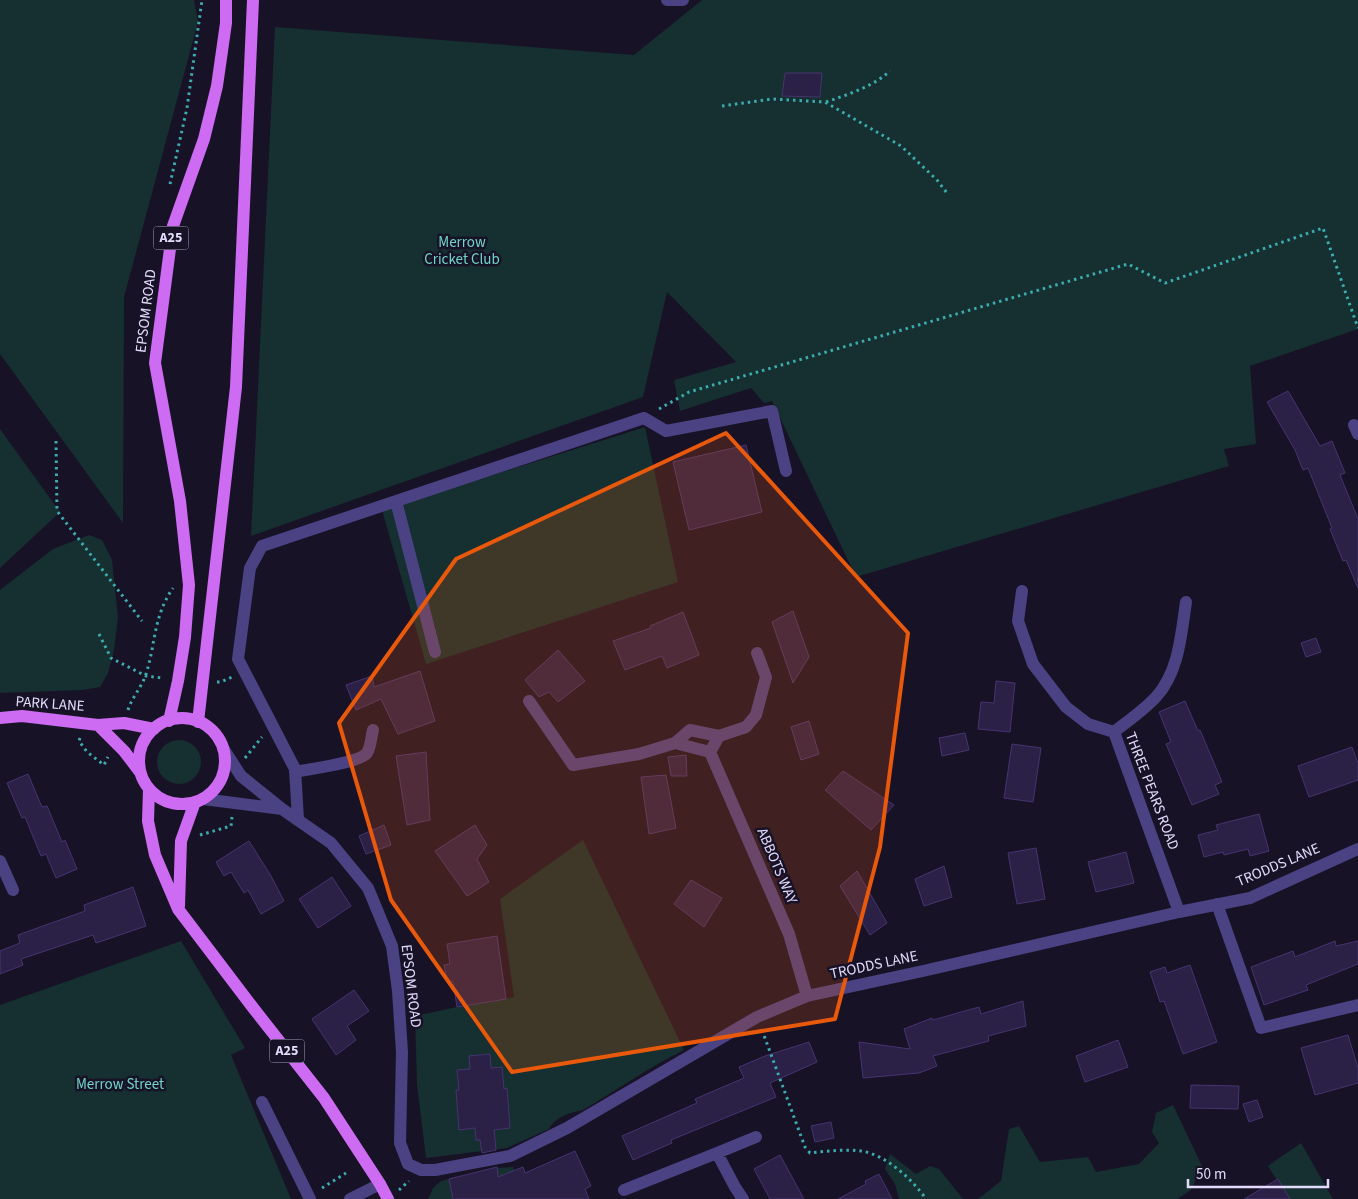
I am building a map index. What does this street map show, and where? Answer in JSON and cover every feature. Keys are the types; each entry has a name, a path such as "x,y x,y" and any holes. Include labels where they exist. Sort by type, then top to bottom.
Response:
{"main road":[{"name":"EPSOM ROAD","path":"169,720 185,637 188,585 180,501 155,363 173,226 204,139 217,86 226,23 226,0"},
{"path":"198,722 236,387 252,0"},
{"name":"PARK LANE","path":"0,718 22,716 98,725 124,723 154,729"},
{"path":"179,719 198,722 213,733 222,748 225,763 222,777 214,790 199,801 183,804 170,803 159,798 149,789 141,774 139,762 146,738 154,729 169,720 179,719"},
{"name":"PARK LANE","path":"98,725 124,751 141,774"},
{"name":"A25","path":"149,789 148,821 155,855 178,909 324,1098 380,1184 387,1198"},
{"path":"178,909 181,841 199,801"}],"street":[{"path":"667,0 683,0"},
{"path":"298,819 295,772 238,659 250,568 262,546 644,418 666,431 772,411 786,471"},
{"path":"396,501 435,652"},
{"name":"THREE PEARS ROAD","path":"1022,591 1018,621 1033,664 1066,707 1088,724 1114,732 1179,912"},
{"path":"1114,732 1156,697 1172,674 1179,647 1186,602"},
{"path":"529,701 573,765 639,754 675,743 690,730 719,736 746,727 756,715 766,677 757,653"},
{"path":"295,772 351,761 361,757 367,753 370,746 372,730"},
{"path":"675,743 710,752 719,736"},
{"name":"EPSOM ROAD","path":"222,748 241,776 282,809 330,843 368,888 392,946 398,991 402,1052 400,1143 408,1164 421,1170"},
{"name":"ABBOTS WAY","path":"710,752 789,934 807,996"},
{"name":"EPSOM ROAD","path":"199,801 282,809"},
{"name":"TRODDS LANE","path":"421,1170 436,1170 510,1156 567,1128 757,1017 807,996 1179,912 1250,898 1358,849"},
{"path":"0,861 14,890"},
{"path":"1218,904 1262,1028 1358,1005"},
{"path":"262,1102 309,1198"},
{"path":"624,1190 756,1137"},
{"path":"716,1153 743,1199"},
{"path":"350,1199 380,1184"}],"path":[{"path":"722,106 772,99 826,102 851,93 880,79 890,71"},
{"path":"826,102 901,146 937,180 946,193"},
{"path":"644,418 689,392 1128,264 1165,283 1323,228 1358,328"},
{"path":"56,441 57,511 142,621"},
{"path":"757,1017 805,1147 810,1153 839,1150 863,1151 881,1158 895,1167 926,1199"},
{"path":"387,1198 398,1191 421,1170"},
{"path":"309,1198 346,1173"},
{"path":"329,1178 335,1180"}],"highlighted area":[{"path":"726,433 908,633 880,847 835,1019 512,1072 391,900 339,723 456,559"}],"green space":[{"path":"0,0 194,0 198,22 124,297 123,523 0,354"},
{"name":"Merrow Cricket Club","path":"702,0 1358,0 1358,329 1250,366 1256,444 1224,449 1229,466 856,577 772,401 764,403 751,388 680,411 674,380 736,362 667,292 643,397 251,536 275,27 634,55"},
{"path":"645,427 678,582 426,664 382,510"},
{"path":"0,429 60,512 0,568"},
{"path":"89,535 102,540 112,560 118,617 114,650 108,673 100,687 82,690 0,693 0,590 53,549"},
{"path":"183,740 195,746 200,754 200,770 195,778 187,783 175,784 163,778 158,770 157,758 163,746 171,741"},
{"path":"583,840 684,1050 583,1110 559,1118 549,1129 507,1148 426,1158 417,1084 415,1016 514,997 500,899"},
{"name":"Merrow Street","path":"181,941 245,1048 231,1055 291,1199 0,1199 0,1005"},
{"path":"1173,1105 1202,1166 1191,1190 1177,1199 978,1199 1001,1181 1009,1129 1019,1126 1040,1162 1088,1157 1096,1172 1139,1164 1159,1143 1152,1132 1156,1113"},
{"path":"1301,1143 1333,1199 1289,1199 1268,1166"},
{"path":"890,1154 916,1174 930,1166 939,1169 963,1199 899,1199 895,1184 885,1169"},
{"path":"513,1167 524,1199 428,1199 433,1188 441,1181 495,1168"}],"building":[{"path":"785,73 822,73 820,97 782,96"},
{"path":"1288,391 1320,446 1332,441 1345,473 1340,475 1358,519 1358,588 1346,560 1343,561 1308,468 1303,470 1295,450 1267,402"},
{"path":"746,445 762,512 689,530 673,462"},
{"path":"793,611 809,657 793,683 772,622"},
{"path":"683,612 699,655 667,668 662,656 625,670 613,641 651,628 650,626"},
{"path":"1316,638 1321,652 1306,657 1301,643"},
{"path":"558,650 585,681 558,702 549,692 539,697 525,680"},
{"path":"420,671 435,721 398,734 381,699 356,710 346,685 372,676 374,687"},
{"path":"996,681 1015,683 1010,732 978,729 981,702 994,703"},
{"path":"1185,701 1198,731 1200,730 1222,782 1215,785 1219,794 1192,805 1166,744 1171,742 1159,712"},
{"path":"809,721 819,754 801,760 791,727"},
{"path":"965,733 969,750 942,756 939,738"},
{"path":"1012,744 1041,748 1033,802 1004,798"},
{"path":"1352,747 1358,763 1358,780 1309,797 1298,766"},
{"path":"426,752 430,820 407,825 396,756"},
{"path":"686,755 687,776 671,776 668,757"},
{"path":"843,771 894,805 871,830 825,790"},
{"path":"28,774 42,807 47,806 62,842 65,840 77,869 56,878 46,854 41,856 25,817 22,818 7,783"},
{"path":"666,775 676,828 649,834 641,777"},
{"path":"1259,814 1269,851 1250,856 1248,849 1224,855 1223,852 1204,857 1198,835 1218,830 1216,825"},
{"path":"384,825 391,845 366,854 359,836"},
{"path":"475,825 487,845 477,859 489,882 467,896 435,851"},
{"path":"249,841 284,901 261,914 248,890 244,893 231,872 224,876 216,862"},
{"path":"1036,848 1045,899 1017,904 1008,853"},
{"path":"1126,852 1134,883 1096,892 1088,862"},
{"path":"944,866 952,897 924,906 915,879"},
{"path":"857,871 887,923 870,935 840,886"},
{"path":"332,877 351,906 318,928 299,899"},
{"path":"691,880 722,898 704,927 674,904"},
{"path":"133,887 146,926 96,943 93,935 21,959 23,965 0,974 0,951 20,943 18,935 85,911 84,905"},
{"path":"497,936 506,999 457,1007 453,981 447,982 444,965 450,964 447,944"},
{"path":"1335,941 1336,946 1358,941 1358,964 1306,985 1308,990 1264,1005 1251,967 1293,951 1295,957"},
{"path":"1190,965 1217,1042 1183,1054 1164,1001 1160,1002 1150,972 1165,967 1167,973"},
{"path":"354,990 369,1011 347,1026 356,1040 336,1055 312,1019"},
{"path":"1023,1001 1026,1026 988,1036 989,1041 933,1056 937,1066 919,1073 863,1078 859,1042 910,1049 904,1029 932,1018 933,1020 979,1007 981,1014"},
{"path":"1348,1035 1358,1068 1358,1083 1315,1095 1301,1048"},
{"path":"1118,1040 1128,1067 1085,1082 1076,1056"},
{"path":"809,1042 817,1062 770,1083 776,1097 671,1140 672,1143 633,1160 622,1136 697,1103 695,1099 744,1078 739,1067 765,1056"},
{"path":"490,1054 491,1068 502,1067 504,1089 507,1088 510,1128 494,1130 496,1150 482,1153 480,1140 476,1140 475,1128 459,1130 456,1090 459,1090 457,1070 470,1069 469,1056"},
{"path":"1191,1085 1239,1086 1238,1109 1190,1108"},
{"path":"1257,1100 1263,1117 1249,1122 1243,1104"},
{"path":"831,1122 834,1138 815,1142 811,1126"},
{"path":"575,1151 591,1186 585,1189 589,1199 453,1199 449,1179 497,1167 498,1177 523,1167 525,1173"},
{"path":"780,1155 804,1199 770,1199 754,1169"},
{"path":"879,1174 892,1199 838,1199 866,1184 865,1181"},
{"path":"1278,1179 1290,1199 1244,1199"}]}
